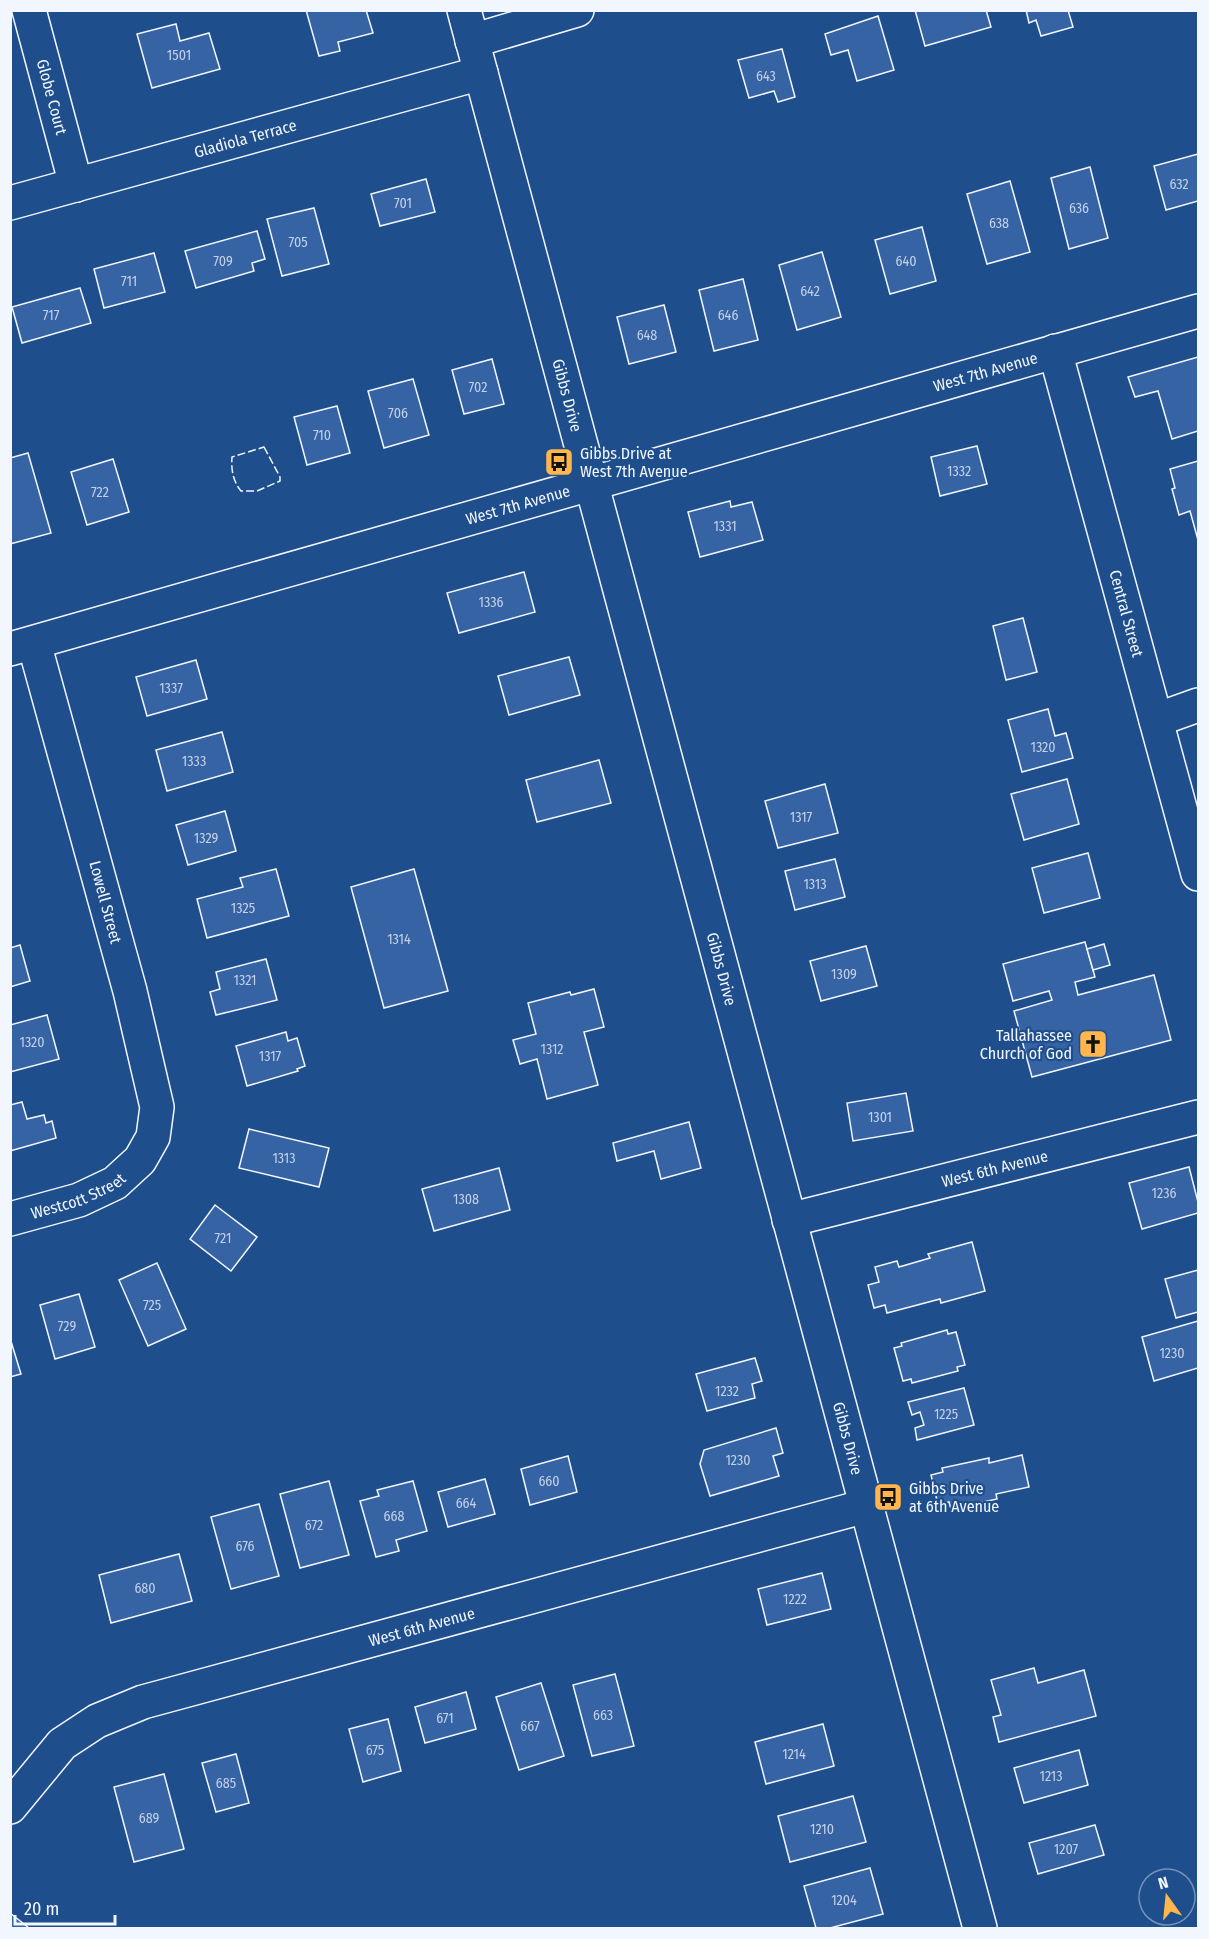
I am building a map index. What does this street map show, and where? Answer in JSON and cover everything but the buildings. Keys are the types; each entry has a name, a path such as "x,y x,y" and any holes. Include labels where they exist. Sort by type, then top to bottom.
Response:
{"street":[{"name":"Globe Court","path":"29,10 76,185"},
{"path":"468,26 577,10"},
{"name":"Gibbs Drive","path":"468,26 980,1929"},
{"name":"Gladiola Terrace","path":"10,203 481,73"},
{"name":"West 7th Avenue","path":"22,646 1198,311"},
{"name":"Central Street","path":"1054,351 1198,874"},
{"name":"Lowell Street","path":"22,646 130,991 156,1107 153,1137 140,1160"},
{"path":"1156,720 1198,705"},
{"name":"West 6th Avenue","path":"789,1220 1198,1117"},
{"name":"Westcott Street","path":"10,1220 79,1200 115,1183 140,1160"},
{"name":"West 6th Avenue","path":"10,1807 62,1744 97,1721 143,1702 866,1506"}],"fence":[{"path":"264,447 280,481 257,491 241,491 233,475 232,457 264,447"}],"place":[{"name":"Gibbs Drive at West 7th Avenue","path":"559,462"},
{"name":"Tallahassee Church of God","path":"1093,1044"},
{"name":"Gibbs Drive at 6th Avenue","path":"888,1497"}]}
